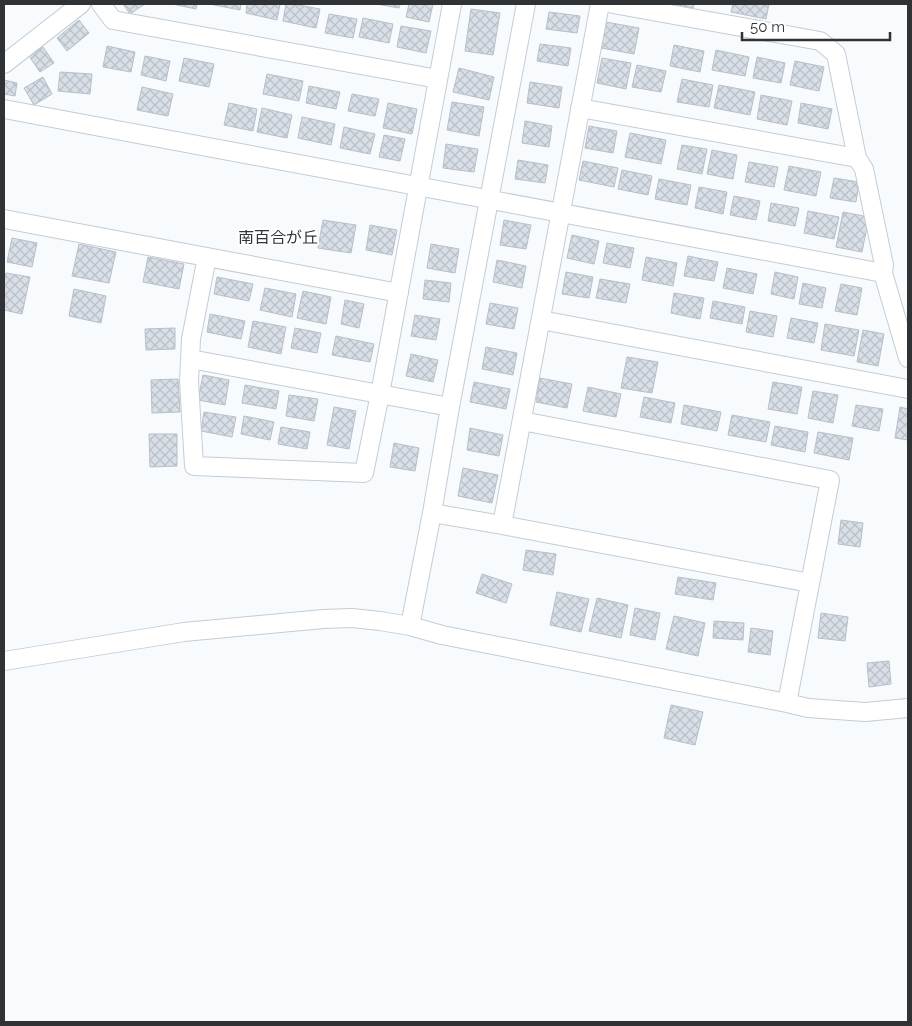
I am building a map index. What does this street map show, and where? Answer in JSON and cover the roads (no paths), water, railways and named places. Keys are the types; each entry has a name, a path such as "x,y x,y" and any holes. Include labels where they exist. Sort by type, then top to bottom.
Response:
{"street":[{"path":"4,64 81,4"},
{"path":"101,4 113,20 438,79"},
{"path":"206,257 191,339 189,381 194,466 364,473 452,4"},
{"path":"410,626 526,4"},
{"path":"502,525 600,4"},
{"path":"614,4 820,41 836,54 856,158 864,169 884,265 883,273 908,358"},
{"path":"580,108 856,158"},
{"path":"4,109 883,273"},
{"path":"4,219 399,293"},
{"path":"541,320 908,389"},
{"path":"190,359 450,408"},
{"path":"522,421 830,480 787,703"},
{"path":"432,513 810,583"},
{"path":"4,661 184,632 352,618 410,626 442,636 808,708 864,712 908,708"}],"district":[{"name":"南百合が丘","path":"278,237"}]}
